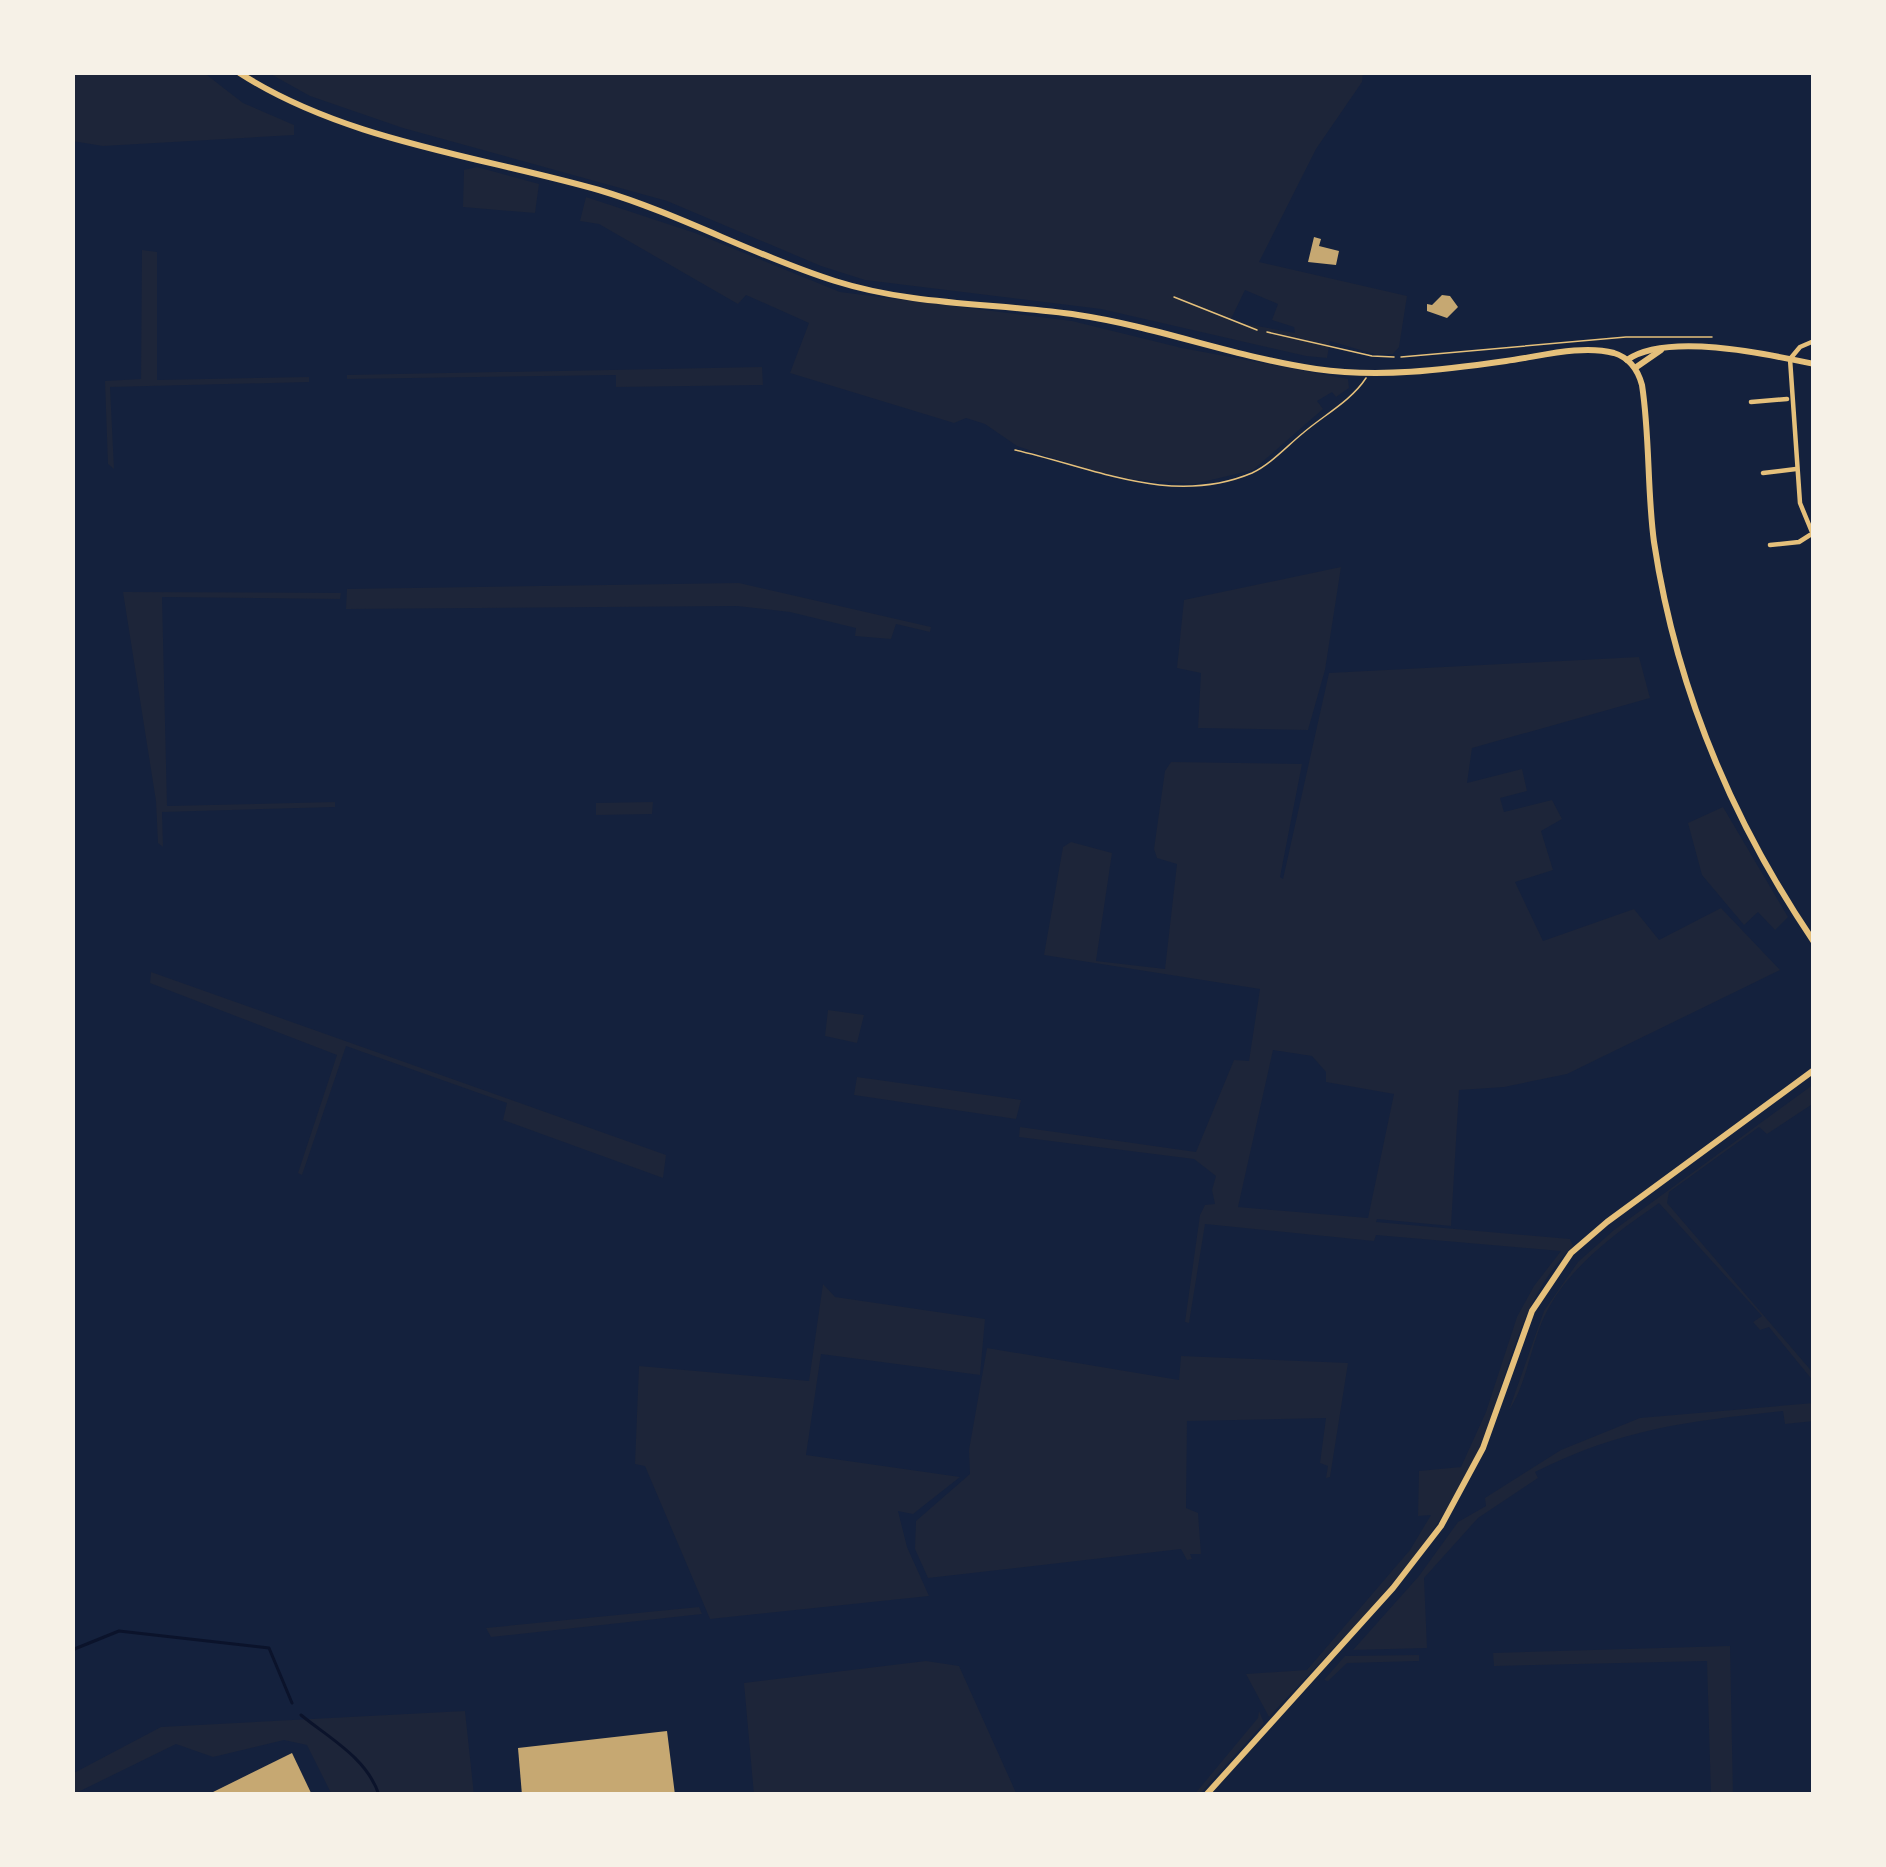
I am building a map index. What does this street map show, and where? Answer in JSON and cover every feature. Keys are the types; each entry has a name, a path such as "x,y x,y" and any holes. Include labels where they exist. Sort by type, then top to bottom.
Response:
{"street":[{"path":"238,72 278,95 350,123 599,190 855,287 926,300 1080,315 1281,363 1368,374 1578,352 1611,352 1627,360 1635,368 1644,398 1655,546 1684,676 1743,825 1814,942"},
{"path":"1770,545 1813,536 1800,503 1790,359 1800,346 1814,341"},
{"path":"1627,360 1646,348 1714,349 1814,364"},
{"path":"1635,368 1666,348"},
{"path":"1751,402 1790,399"},
{"path":"1763,472 1796,470"},
{"path":"1206,1795 1393,1588 1442,1526 1476,1464 1532,1310 1553,1275 1595,1232 1814,1070"}],"lane":[{"path":"1174,297 1257,330"},
{"path":"1401,357 1626,337 1712,338"},
{"path":"1015,450 1130,482 1195,486 1224,480 1253,472 1269,461 1352,396 1368,374"}],"path":[{"path":"1257,330 1372,356 1401,357"}],"shaded area":[{"path":"72,72 203,72 243,103 294,125 294,135 103,146 72,141"},
{"path":"267,72 1363,72 1362,82 1316,149 1259,262 1407,296 1399,347 1393,354 1374,354 1330,341 1327,358 1306,356 1101,309 865,280 667,201 403,128 310,96","holes":["1245,290 1278,304 1272,320 1294,327 1295,333 1230,321"]},
{"path":"477,167 539,184 535,213 463,207 464,170"},
{"path":"586,197 695,233 840,292 1072,321 1182,348 1348,379 1349,388 1317,401 1323,409 1253,470 1194,484 1129,479 1089,470 1017,446 985,424 966,418 954,423 790,373 809,323 746,295 738,304 599,224 580,221"},
{"path":"142,250 157,252 157,380 309,377 309,382 110,387 114,469 108,464 105,381 141,379"},
{"path":"762,367 763,385 616,387 616,375 347,379 347,375"},
{"path":"1341,567 1325,670 1308,730 1198,728 1201,673 1177,668 1184,600"},
{"path":"739,583 931,627 930,632 896,624 891,639 855,636 856,628 790,612 737,606 346,609 347,589"},
{"path":"123,592 341,593 340,599 162,597 167,806 335,802 335,807 162,812 163,847 158,843 156,801"},
{"path":"1639,657 1650,698 1472,748 1467,783 1522,769 1527,791 1500,798 1504,812 1552,800 1562,819 1541,831 1553,870 1515,882 1543,941 1634,909 1659,940 1721,908 1780,970 1567,1074 1504,1087 1459,1090 1451,1226 1376,1222 1570,1239 1573,1246 1536,1296 1523,1323 1483,1440 1451,1503 1378,1599 1269,1717 1246,1674 1307,1670 1410,1550 1431,1515 1418,1516 1419,1471 1461,1467 1486,1412 1517,1317 1561,1251 1376,1235 1374,1241 1205,1224 1189,1323 1185,1322 1200,1215 1205,1205 1215,1204 1216,1176 1194,1159 1019,1137 1020,1127 1196,1152 1234,1060 1249,1061 1260,989 1044,955 1063,847 1071,842 1112,853 1096,961 1165,969 1177,864 1157,858 1154,849 1165,771 1171,762 1302,764 1283,879 1329,673","holes":["1273,1050 1312,1056 1326,1072 1326,1082 1394,1094 1368,1218 1238,1207"]},
{"path":"653,802 652,814 596,815 596,803"},
{"path":"1723,807 1788,917 1775,930 1758,912 1744,925 1702,875 1688,823"},
{"path":"151,972 666,1155 663,1178 503,1120 507,1103 346,1046 302,1175 298,1173 337,1055 150,983"},
{"path":"828,1010 864,1015 857,1043 825,1036"},
{"path":"857,1077 1021,1100 1016,1119 854,1095"},
{"path":"1814,1084 1814,1103 1767,1134 1759,1127 1669,1192 1667,1203 1814,1374 1814,1382 1769,1327 1760,1330 1753,1322 1762,1316 1659,1203 1594,1252 1566,1281 1540,1326 1509,1410 1544,1311 1578,1262 1614,1230"},
{"path":"823,1284 835,1297 985,1319 980,1375 821,1354 806,1455 960,1477 913,1514 898,1511 907,1547 929,1596 710,1619 645,1466 635,1464 639,1366 809,1381"},
{"path":"987,1348 1179,1380 1181,1356 1348,1363 1330,1477 1326,1478 1328,1466 1320,1463 1326,1418 1187,1421 1186,1508 1198,1513 1201,1554 1190,1554 1192,1559 1187,1560 1181,1549 928,1578 915,1549 916,1521 970,1474 969,1450"},
{"path":"1814,1403 1814,1421 1785,1424 1783,1411 1685,1424 1598,1445 1535,1472 1538,1478 1478,1518 1424,1578 1427,1648 1353,1650 1419,1576 1458,1522 1486,1506 1485,1498 1561,1450 1640,1418"},
{"path":"699,1607 702,1614 491,1637 486,1628"},
{"path":"1730,1646 1733,1795 1711,1795 1707,1661 1494,1666 1493,1653"},
{"path":"1419,1655 1419,1661 1347,1663 1324,1680 1345,1656"},
{"path":"926,1661 959,1666 1017,1795 754,1795 744,1683"},
{"path":"465,1711 474,1795 332,1795 307,1745 284,1740 213,1757 176,1744 72,1795 72,1774 161,1727"},
{"path":"1259,1711 1264,1723 1194,1795 1258,1718"}],"building":[{"path":"1314,237 1321,239 1319,246 1339,251 1336,265 1308,262"},
{"path":"1450,296 1458,307 1447,318 1427,311 1427,304"},
{"path":"667,1731 675,1795 522,1795 518,1748"},
{"path":"292,1753 312,1795 207,1795"}],"waterway":[{"path":"72,1650 119,1631 269,1648 292,1703"},
{"path":"301,1715 356,1759 379,1795"}]}
